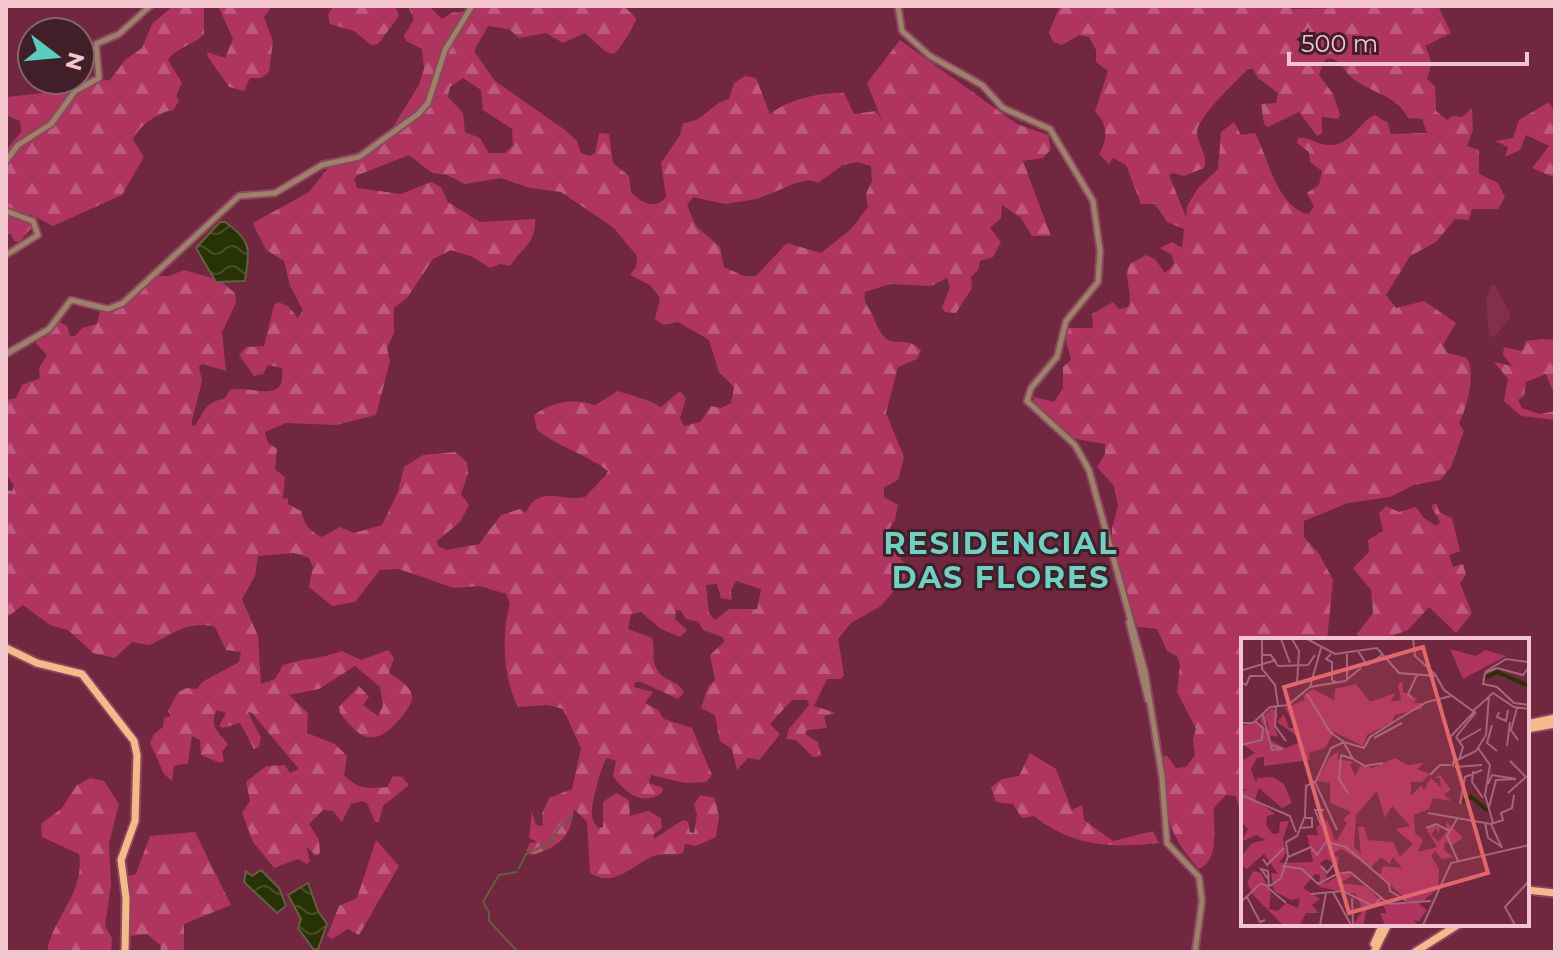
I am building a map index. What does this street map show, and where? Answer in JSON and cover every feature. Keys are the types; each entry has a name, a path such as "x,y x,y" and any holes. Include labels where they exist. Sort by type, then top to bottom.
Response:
{"main road":[{"path":"6,648 37,663 82,674 134,741 137,755 135,821 121,860 126,898 125,952"},
{"path":"1529,725 1555,718"},
{"path":"1529,726 1555,724"},
{"path":"1529,890 1555,893"},
{"path":"1372,952 1385,926"},
{"path":"1415,952 1456,926"}],"street":[{"path":"6,161 18,145 51,124 75,91 99,78 96,44 119,34 150,6"},
{"path":"6,354 49,329 71,300 116,308 160,272 239,196 275,193 322,165 359,157 373,148 426,106 445,50 472,6"},
{"path":"898,6 902,31 930,56 955,73 982,85 1003,108 1050,129 1093,201 1100,251 1098,282 1069,317 1052,368 1031,388 1027,401 1075,445 1085,460 1148,700 1162,777 1167,843 1196,872 1201,884 1195,952"},
{"path":"6,211 33,221 38,235 6,255"}],"shaded area":[{"path":"1491,285 1495,285 1510,313 1510,318 1493,338 1489,335 1486,299"}],"green space":[{"path":"173,6 204,6 204,34 168,60 182,83 176,96 179,101 173,110 150,120 139,130 133,140 144,157 122,195 53,226 30,214 27,217 32,227 19,242 14,241 11,234 6,234 6,150 21,132 20,121 6,115 6,97 96,96 96,81 110,80 125,60 142,48 152,24"},
{"path":"218,6 272,6 264,17 273,41 269,72 261,78 250,78 244,91 229,87 208,57 207,52 225,58 233,39"},
{"path":"333,6 395,6 399,16 378,44 371,45 354,31 330,24 328,15"},
{"path":"408,6 429,6 442,19 451,13 466,11 469,6 624,6 636,18 614,54 606,52 585,33 563,43 546,33 519,38 509,29 488,26 474,51 495,81 565,130 577,141 581,153 590,156 595,153 599,133 609,134 613,163 629,176 631,192 648,204 666,197 661,163 680,135 683,123 697,119 729,99 734,83 745,76 756,78 770,114 786,104 805,98 844,93 854,114 876,111 882,121 867,83 900,40 1017,124 1048,135 1051,149 1043,158 1023,161 1051,236 1032,236 1021,218 1002,205 1001,218 990,228 1001,242 993,257 980,261 978,270 971,277 972,288 956,313 945,312 942,308 950,287 947,278 931,286 890,284 865,292 867,305 884,337 895,342 907,342 921,350 917,359 898,367 886,413 904,457 898,480 884,487 884,497 898,505 895,520 884,537 905,564 905,578 881,606 851,623 838,639 844,675 841,679 827,679 814,706 836,713 824,716 827,728 807,730 805,734 818,742 821,756 813,757 796,740 786,739 789,729 809,705 807,700 792,700 770,724 780,734 759,760 748,758 737,770 732,749 720,741 715,715 701,708 708,687 715,680 710,655 724,642 723,637 703,630 699,622 686,619 681,611 676,610 675,619 687,630 680,637 661,629 641,612 631,614 628,629 652,638 656,667 661,675 679,686 684,693 678,699 641,682 635,682 634,687 653,692 645,703 658,710 664,719 692,728 712,775 706,782 685,783 651,775 649,783 663,788 662,793 640,798 628,792 613,776 616,761 607,758 595,795 593,819 598,828 603,827 603,802 616,793 629,800 630,816 648,811 661,818 662,828 654,834 654,839 683,820 688,822 690,832 694,833 697,814 694,805 700,795 715,798 719,817 716,837 696,846 685,844 683,853 649,858 617,876 599,877 590,873 587,822 574,809 567,833 557,844 532,855 526,851 530,843 537,842 529,838 532,812 536,825 543,826 542,814 549,798 572,789 581,748 563,709 548,705 518,707 509,683 505,656 505,629 510,603 506,594 480,586 454,588 399,569 380,570 355,602 332,606 309,587 313,567 309,558 294,553 258,556 255,576 242,599 258,636 261,684 275,679 283,665 290,663 342,651 361,660 388,650 394,658 389,673 412,694 410,705 399,720 382,735 374,737 361,734 340,713 339,707 359,686 369,697 363,705 378,716 383,706 380,687 355,666 319,689 289,695 308,713 307,733 335,744 347,756 344,775 354,783 367,788 387,787 393,776 402,777 409,785 383,806 379,822 375,822 367,803 362,801 351,804 342,822 333,811 323,810 309,824 319,840 320,853 316,856 306,846 310,861 307,864 298,859 274,868 253,842 242,813 250,801 246,782 266,766 285,765 290,773 299,769 252,713 248,712 261,738 259,747 254,749 240,723 223,728 219,726 226,713 217,710 214,724 228,744 222,752 224,761 220,763 201,755 200,740 192,736 188,763 174,766 172,781 164,774 150,743 154,734 163,727 164,718 171,716 168,711 178,692 187,688 197,689 202,682 239,662 241,652 226,650 215,627 189,626 150,645 132,642 115,658 93,653 68,630 50,625 23,605 6,618 6,490 12,491 14,486 6,473 6,400 16,398 22,385 40,378 39,368 47,355 34,341 59,322 67,326 70,336 75,336 82,328 97,324 101,306 115,310 153,276 169,276 184,270 219,280 235,293 236,303 222,332 226,371 202,364 199,367 202,381 191,425 195,426 206,408 224,399 230,390 273,391 279,387 282,368 268,365 263,374 254,376 239,355 246,347 264,346 274,305 278,302 288,306 298,318 303,310 290,286 284,261 266,250 253,223 309,192 328,168 353,154 363,153 391,130 419,85 424,69 422,49 406,41 404,36 414,19","holes":["463,78 481,90 483,110 512,129 513,145 505,153 489,153 480,138 465,132 463,113 448,97 450,87","409,155 432,173 447,175 465,184 501,178 530,188 561,192 614,228 637,256 636,267 630,275 650,285 660,298 655,319 663,325 678,322 709,340 719,372 734,387 731,403 721,408 711,406 700,422 684,426 680,418 686,398 680,391 661,407 618,391 595,405 571,402 541,411 534,415 537,430 608,471 585,497 544,497 531,504 526,513 520,509 501,515 479,544 447,550 438,546 437,541 460,522 469,505 461,494 468,474 467,462 455,452 423,455 404,467 398,492 382,525 354,533 340,527 322,537 317,534 308,527 301,511 288,504 288,498 283,499 285,477 275,469 277,449 268,443 265,432 286,423 336,425 376,415 390,361 387,348 394,333 394,308 407,298 433,259 451,250 473,257 490,268 500,264 510,266 530,241 535,228 535,219 480,222 448,202 441,187 431,182 401,194 357,188 354,179","857,162 871,166 872,181 866,194 868,207 851,229 821,253 787,243 756,276 744,276 724,267 720,247 696,226 687,205 693,197 725,204 757,199 796,183 810,180 818,183 843,165","736,581 761,589 757,609 729,609 715,620 709,613 706,585 717,584 721,598 732,600 731,590"]},
{"path":"1060,6 1284,6 1293,9 1438,6 1451,33 1425,46 1431,61 1427,79 1435,86 1436,111 1447,120 1452,116 1462,117 1472,108 1473,130 1467,146 1479,150 1479,174 1498,183 1505,197 1498,209 1472,209 1469,220 1455,219 1436,242 1410,256 1386,295 1396,308 1424,301 1456,323 1443,345 1448,353 1467,358 1470,365 1469,391 1459,423 1464,431 1451,467 1440,480 1414,485 1390,497 1348,503 1304,521 1304,537 1318,552 1333,580 1327,638 1241,638 1241,816 1236,796 1226,795 1214,808 1213,851 1206,865 1199,869 1172,829 1163,790 1160,756 1167,756 1176,768 1186,767 1195,755 1193,740 1196,729 1177,692 1180,665 1177,656 1167,651 1157,629 1138,627 1112,548 1112,528 1118,506 1114,486 1097,467 1105,454 1105,444 1070,438 1033,402 1034,397 1054,402 1063,388 1063,367 1071,360 1065,337 1069,328 1093,328 1092,314 1113,302 1119,309 1128,307 1127,275 1130,264 1146,255 1155,259 1165,273 1174,264 1172,255 1160,248 1172,242 1182,248 1184,229 1167,222 1155,204 1141,204 1126,165 1113,158 1109,164 1099,154 1105,132 1095,112 1108,71 1096,62 1096,50 1089,37 1079,35 1062,45 1053,42 1049,32","holes":["1329,58 1340,63 1352,78 1390,99 1408,118 1422,119 1427,133 1391,134 1388,123 1375,115 1337,144 1325,145 1298,138 1297,143 1309,152 1310,162 1322,171 1319,185 1307,193 1314,206 1309,214 1298,210 1281,192 1255,133 1241,135 1234,122 1221,132 1218,169 1198,188 1187,206 1186,217 1169,175 1184,176 1204,168 1205,159 1197,132 1210,109 1227,90 1248,69 1253,69 1258,78 1278,93 1276,103 1261,104 1264,124 1268,127 1299,112 1317,136 1322,133 1322,117 1338,119 1340,115 1333,94 1319,75 1324,61"]},
{"path":"1549,102 1555,113 1555,178 1532,168 1549,146 1526,135 1520,150 1505,157 1508,147 1495,141 1513,138 1519,120"},
{"path":"1555,340 1555,396 1546,374 1526,382 1524,396 1518,400 1522,408 1540,414 1555,411 1555,420 1521,416 1504,401 1508,379 1494,362 1512,366 1503,355 1504,347 1522,351 1526,341"},
{"path":"1436,503 1440,513 1452,518 1460,551 1449,555 1453,567 1463,564 1466,575 1460,583 1472,613 1456,633 1429,607 1408,630 1394,635 1394,638 1361,638 1357,634 1373,613 1371,590 1353,568 1369,552 1368,540 1383,531 1379,513 1386,506 1399,512 1416,507 1424,518 1436,526 1440,522 1431,506"},
{"path":"1030,753 1056,769 1072,810 1082,805 1084,820 1113,841 1153,831 1159,843 1109,845 1078,839 1063,834 1034,816 1022,818 1013,804 996,802 991,787 1002,779 1019,776"},
{"path":"90,778 104,781 119,804 109,843 111,885 105,926 112,938 111,952 47,952 55,927 73,893 80,868 79,854 42,837 41,824 62,808 77,785"},
{"path":"195,832 231,905 184,924 184,952 161,952 160,945 147,934 130,936 126,877 136,874 150,836"},
{"path":"376,840 399,866 359,935 348,929 332,939 327,936 339,906 357,898"}],"water":[{"path":"220,222 225,222 245,241 248,254 245,281 216,282 196,248"},
{"path":"261,870 279,888 286,906 277,913 244,882 246,871 252,876"},
{"path":"308,883 318,911 327,924 318,949 314,950 298,928 301,919 288,895"}],"waterway":[{"path":"519,868 526,854 550,843 559,827 572,817"},
{"path":"517,872 499,875 483,902 489,912 489,921 518,952"}],"district":[{"name":"RESIDENCIAL DAS FLORES","path":"1001,560"}]}
